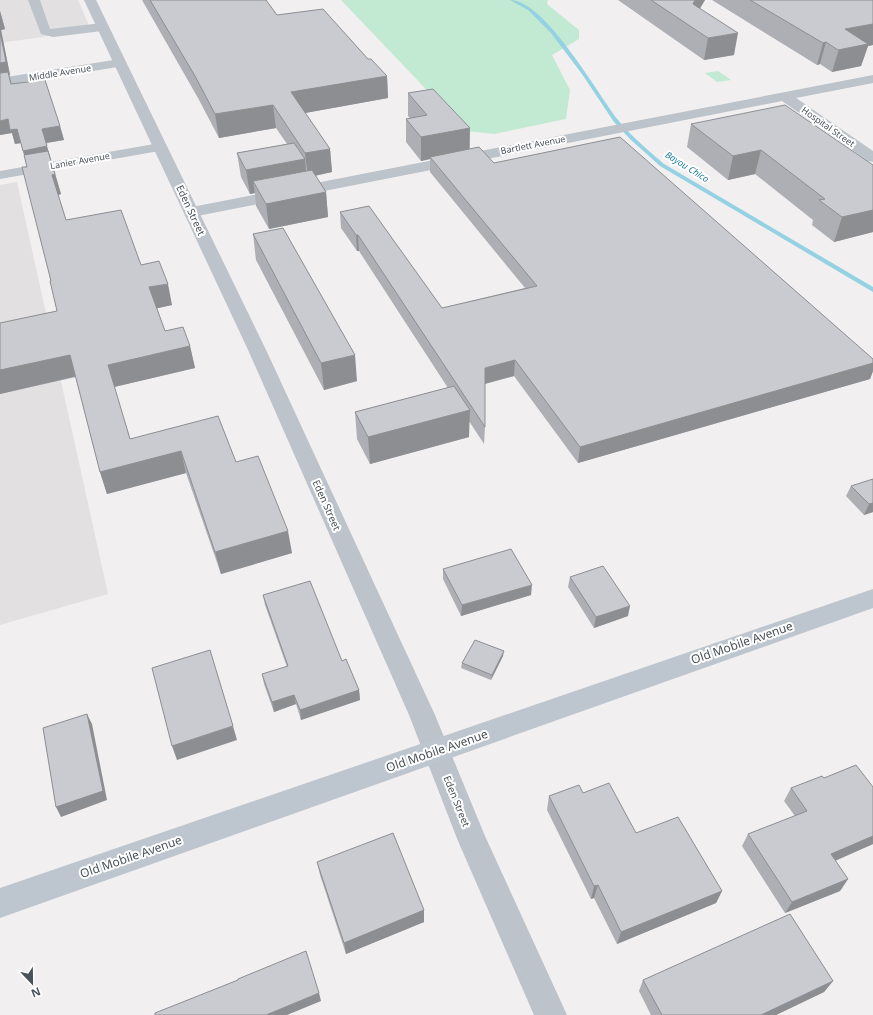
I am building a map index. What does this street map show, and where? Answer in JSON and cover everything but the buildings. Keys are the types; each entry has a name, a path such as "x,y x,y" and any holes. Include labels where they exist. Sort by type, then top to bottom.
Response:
{"main road":[{"name":"Old Mobile Avenue","path":"0,903 873,598"}],"street":[{"path":"34,0 45,31 53,33 102,27"},
{"name":"Eden Street","path":"90,0 258,352 422,715 473,841 551,1015"},
{"name":"Middle Avenue","path":"0,82 120,63"},
{"name":"Bartlett Avenue","path":"192,212 873,79"},
{"name":"Hospital Street","path":"784,96 873,158"},
{"name":"Lanier Avenue","path":"0,175 160,147"}],"shaded area":[{"path":"0,0 78,0 91,30 0,43"},
{"path":"17,182 108,594 0,625 0,185"}],"green space":[{"path":"341,0 548,0 547,4 579,30 579,39 552,55 570,90 566,119 494,134 466,131"},
{"path":"718,71 731,80 717,82 705,73"}],"waterway":[{"name":"Bayou Chico","path":"512,0 529,9 553,32 584,73 616,121 632,138 662,165 873,290"}]}
